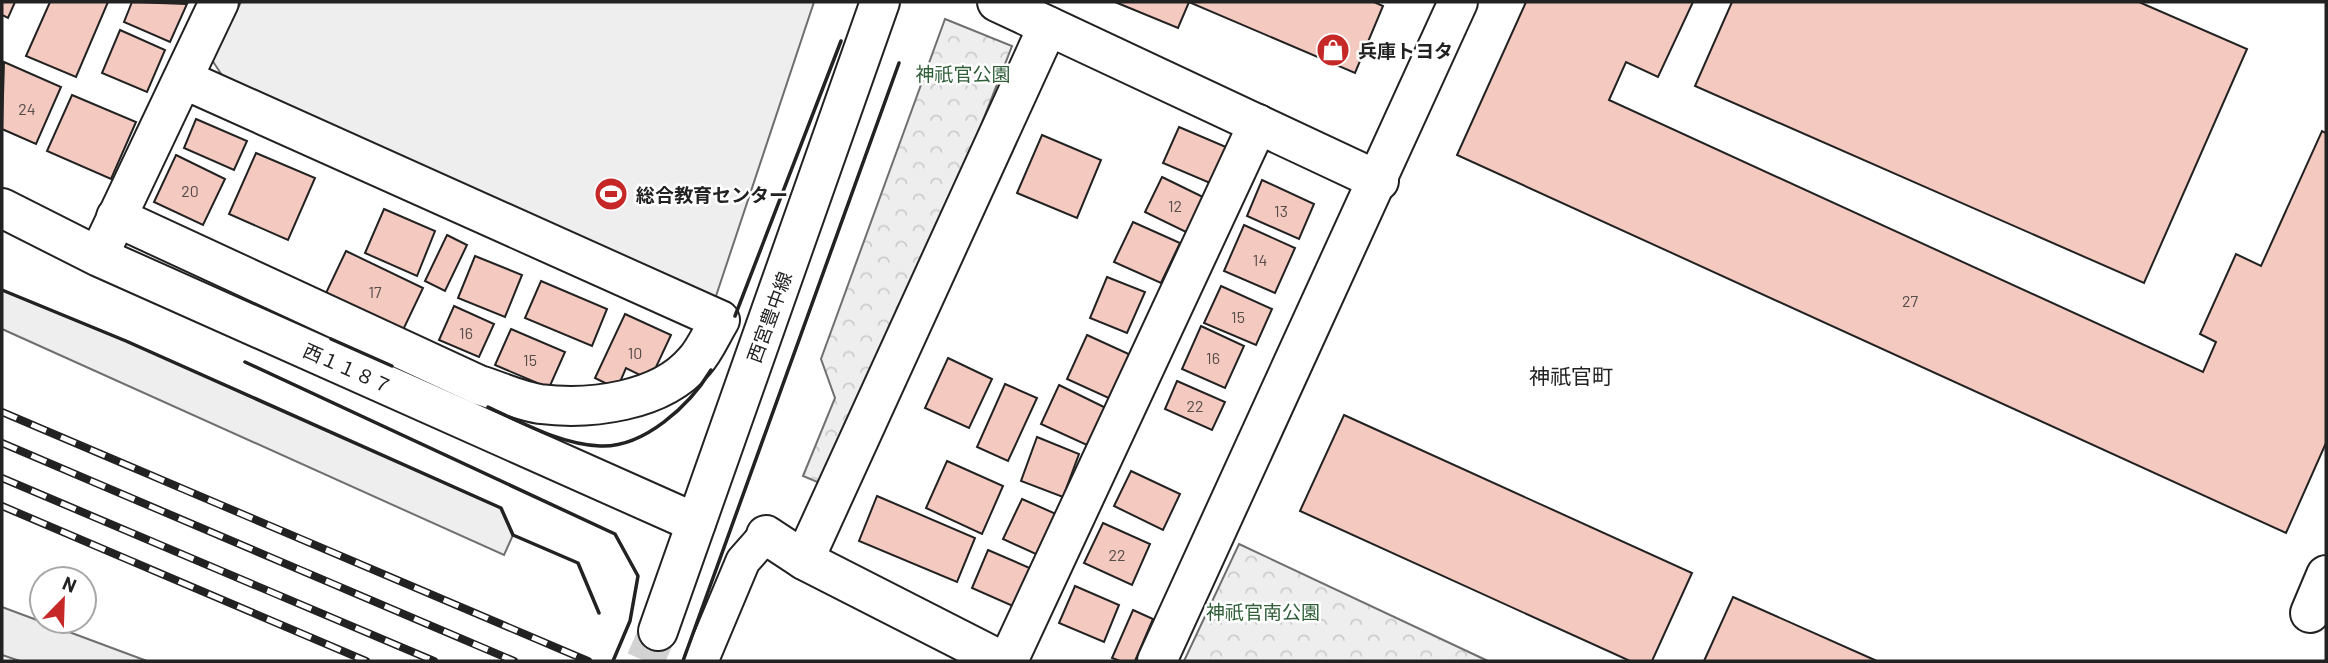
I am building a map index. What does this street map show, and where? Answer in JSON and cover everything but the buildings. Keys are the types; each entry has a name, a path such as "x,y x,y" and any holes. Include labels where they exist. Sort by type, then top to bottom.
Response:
{"street":[{"path":"99,257 219,2"},
{"name":"西宮豊中線","path":"657,631 880,2"},
{"path":"996,2 1379,181"},
{"path":"1157,661 1379,181 1458,2"},
{"path":"804,560 1048,26"},
{"path":"116,217 479,385 539,404 585,405 626,400 669,383 695,362 720,320 183,79"},
{"path":"1008,661 1258,124"},
{"name":"西１１８７","path":"2,208 99,257 696,523"},
{"path":"701,661 743,561 766,536 804,560 1002,661"},
{"path":"2318,618 2326,575"}],"green space":[{"name":"総合教育センター","path":"241,2 814,2 714,302 229,86 212,60"},
{"name":"神祇官公園","path":"945,19 1012,46 886,368 827,486 803,476 835,398 821,359"},
{"path":"2,290 126,341 501,508 513,535 504,555 2,329"},
{"name":"神祇官南公園","path":"1239,544 1488,661 1184,661"}],"shaded area":[{"path":"2,607 28,617 28,635 77,635 147,661 20,661 2,655"}],"tunnel":[{"path":"645,661 658,631"}],"railway":[{"path":"2,412 588,661"},
{"path":"2,443 514,661"},
{"path":"2,478 434,661"},
{"path":"2,506 366,661"}],"wall":[{"path":"735,316 841,41"},
{"path":"683,661 899,63"},
{"path":"2,290 126,341 501,508 513,535 578,563 599,613"},
{"path":"331,339 392,366"},
{"path":"245,362 615,534 638,576 630,621 613,661"},
{"path":"488,407 542,432 571,441 600,446 617,445 633,440 664,422 691,397 711,370"}],"place":[{"name":"兵庫トヨタ","path":"1333,50"},
{"name":"総合教育センター","path":"611,194"}],"district":[{"name":"神祇官町","path":"1571,375"}]}
